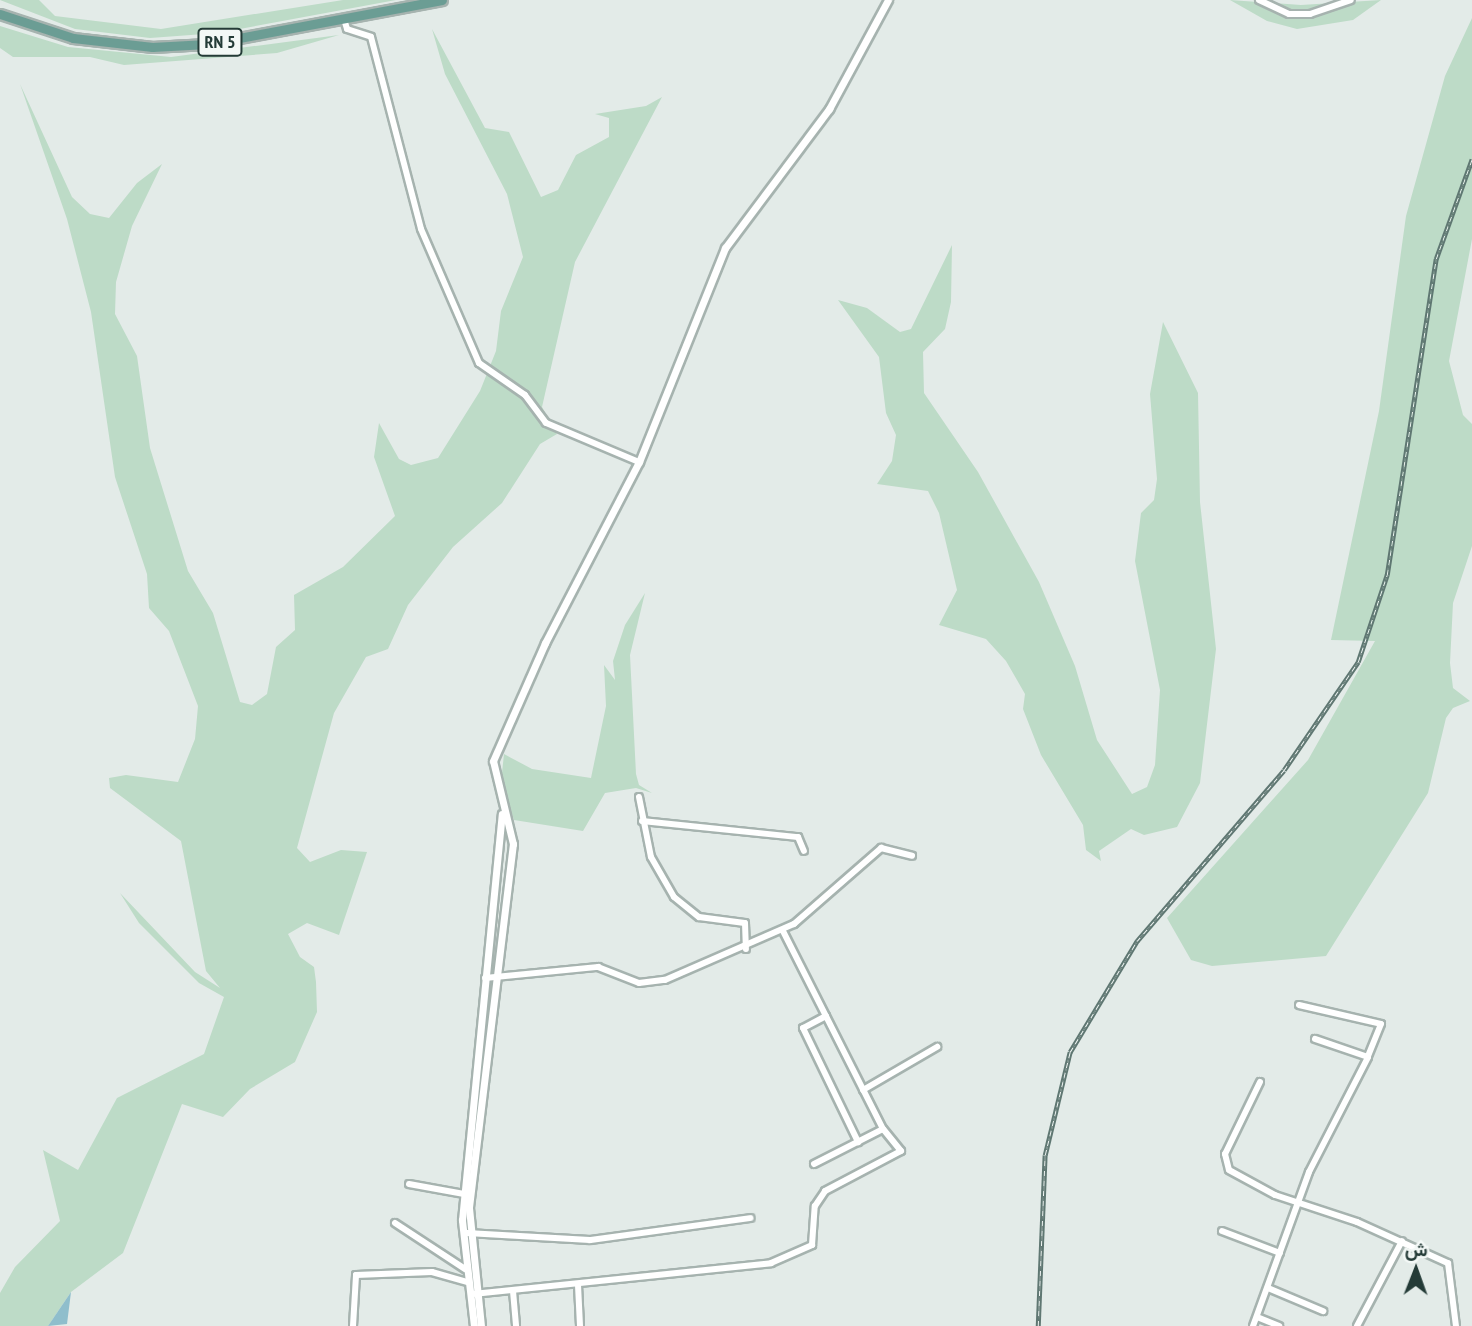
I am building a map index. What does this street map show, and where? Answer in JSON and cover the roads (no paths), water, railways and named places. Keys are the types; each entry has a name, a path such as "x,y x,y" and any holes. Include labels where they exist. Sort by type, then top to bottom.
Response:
{"main road":[{"name":"RN 5","path":"0,14 93,42 152,47 207,44 442,0"}],"street":[{"path":"474,1326 474,1294 465,1269 466,1232 513,844 502,809 493,761 639,462 725,248 829,109 888,0"},
{"path":"1259,0 1289,14 1310,14 1351,0"},
{"path":"344,19 347,29 371,37 421,229 479,363 525,395 546,423 639,462"},
{"path":"639,797 651,858 674,897 692,914 745,923 746,948"},
{"path":"481,1326 474,1294 464,1195 502,809"},
{"path":"642,821 798,837 804,851"},
{"path":"485,978 598,967 647,984 746,948 783,931 822,904 881,848 912,856"},
{"path":"474,1294 771,1263 805,1249 814,1239 820,1196 901,1151 883,1129 783,931"},
{"path":"487,962 500,963"},
{"path":"1253,1326 1297,1204 1368,1057 1381,1024 1299,1005"},
{"path":"826,1016 803,1028 858,1142"},
{"path":"1315,1040 1368,1057"},
{"path":"863,1090 937,1047"},
{"path":"1260,1082 1226,1163 1234,1175 1297,1204 1402,1241 1452,1267 1456,1326"},
{"path":"814,1164 883,1129"},
{"path":"409,1184 464,1195"},
{"path":"466,1232 590,1240 750,1218"},
{"path":"395,1223 465,1269"},
{"path":"1223,1231 1280,1253"},
{"path":"1357,1326 1402,1241"},
{"path":"352,1326 356,1275 432,1272 468,1282"},
{"path":"578,1285 580,1326"},
{"path":"1268,1288 1323,1311"},
{"path":"513,1291 516,1326"},
{"path":"1257,1317 1279,1326"}],"water":[{"path":"71,1292 67,1324 48,1326"}],"railway":[{"path":"1038,1326 1045,1155 1070,1052 1137,941 1284,770 1358,662 1387,575 1436,259 1472,159"}]}
